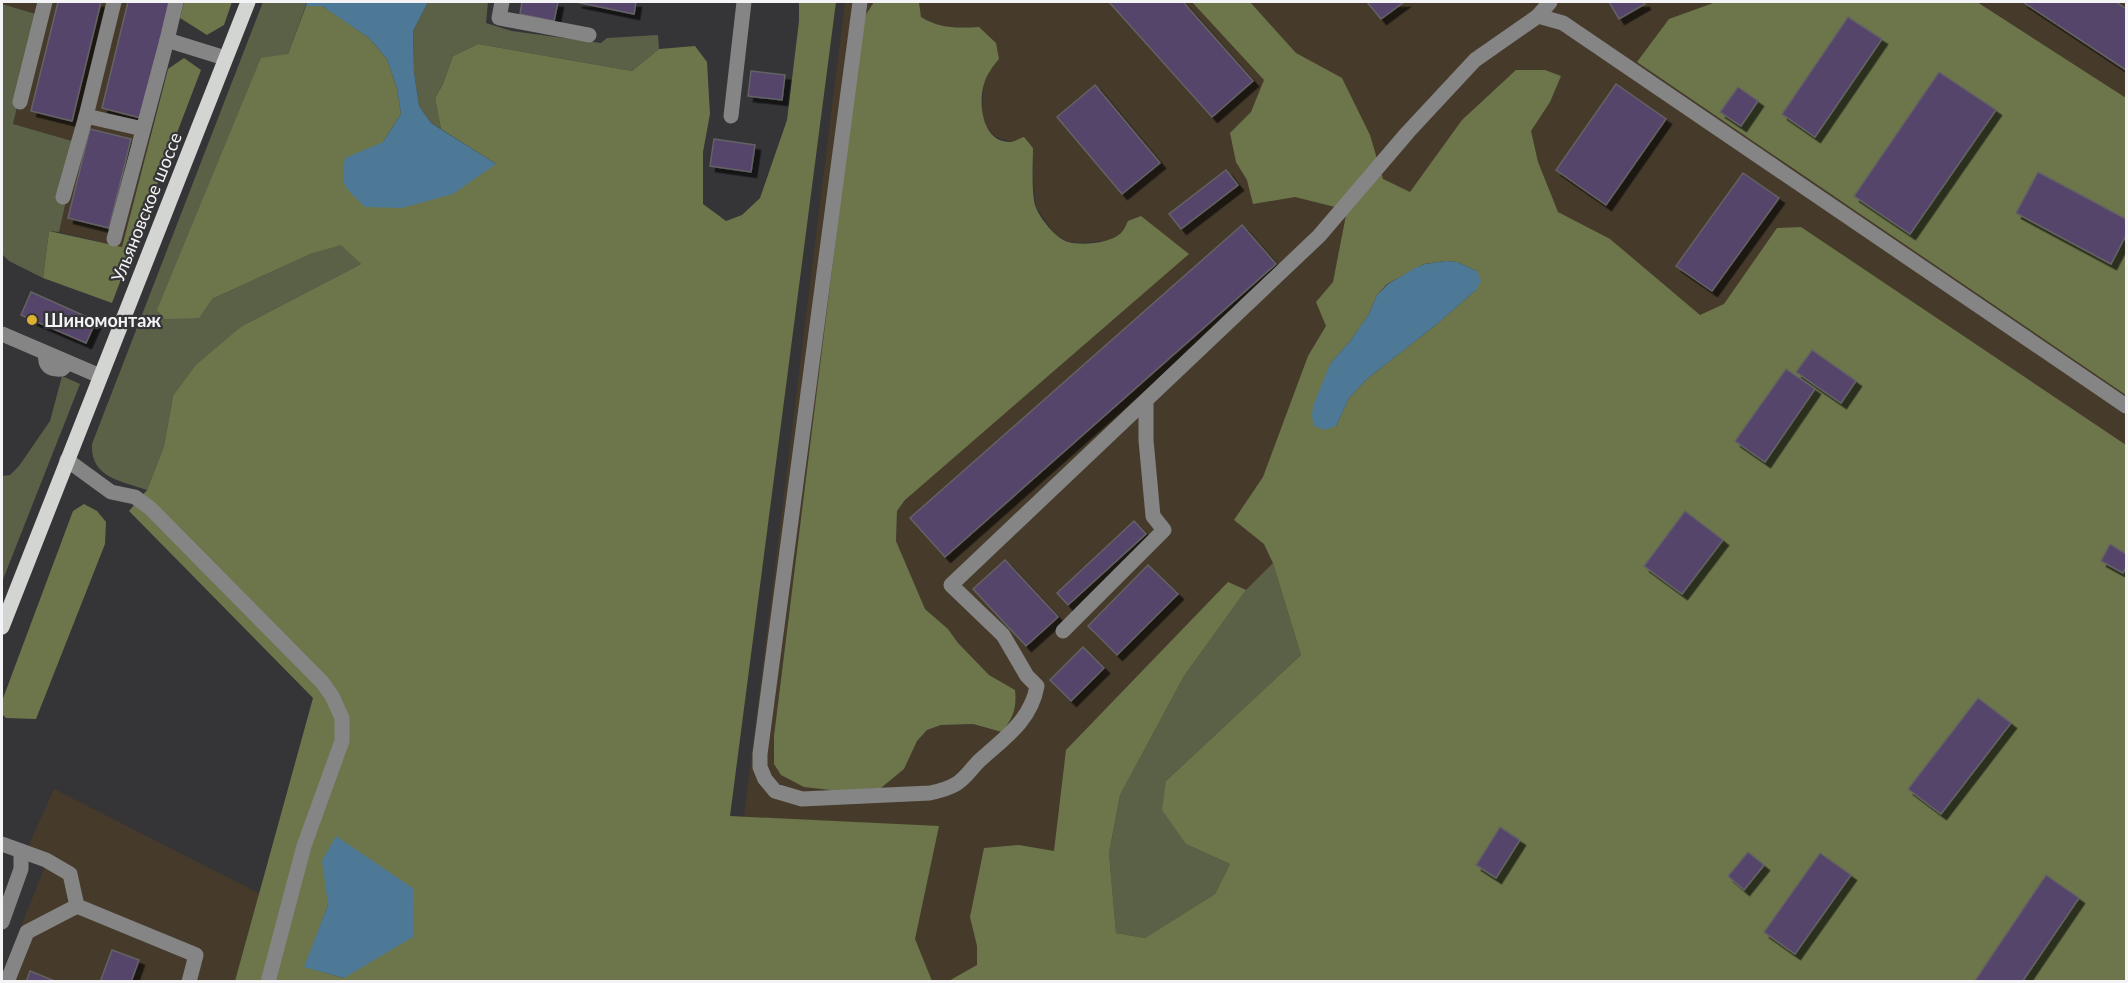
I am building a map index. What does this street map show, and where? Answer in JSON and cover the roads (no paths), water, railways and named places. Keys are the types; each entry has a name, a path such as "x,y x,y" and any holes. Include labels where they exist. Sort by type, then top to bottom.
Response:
{"main road":[{"name":"Ульяновское шоссе","path":"2,627 248,2"}],"lane":[{"path":"20,102 45,2"},
{"path":"63,197 114,2"},
{"path":"114,239 176,2"},
{"path":"502,2 499,18 589,34"},
{"path":"731,116 744,2"},
{"path":"860,2 760,754 760,767 765,779 775,791 802,799 930,793 945,790 959,783 979,761 1020,724 1034,701 1037,686 1027,676 1003,635 951,585 1319,236 1408,132 1475,60 1538,16 1551,2"},
{"path":"1538,16 1563,23 2127,406"},
{"path":"166,40 225,58"},
{"path":"86,116 143,129"},
{"path":"2,334 46,354 45,361 55,370 62,369 68,363 100,376"},
{"path":"1063,631 1164,530 1154,516 1146,440 1146,401"},
{"path":"67,460 111,492 135,496 150,508 322,682 332,696 342,718 342,741 304,846 268,981"},
{"path":"2,844 46,860 70,874 77,906"},
{"path":"2,922 21,869 21,851"},
{"path":"7,981 27,932 77,906"},
{"path":"77,906 195,955 189,981"}],"water":[{"path":"307,2 428,2 413,31 414,72 419,106 431,123 496,164 453,194 402,208 365,207 346,186 343,175 345,158 383,142 401,114 397,88 387,59 369,38 322,6 306,6"},
{"path":"1446,261 1457,262 1477,271 1481,281 1476,290 1367,379 1349,398 1336,426 1325,430 1314,426 1313,406 1330,364 1369,314 1377,295 1388,284 1415,268"},
{"path":"336,836 414,889 413,937 344,978 304,967 328,905 322,861"}],"place":[{"name":"Шиномонтаж","path":"32,320"}]}
